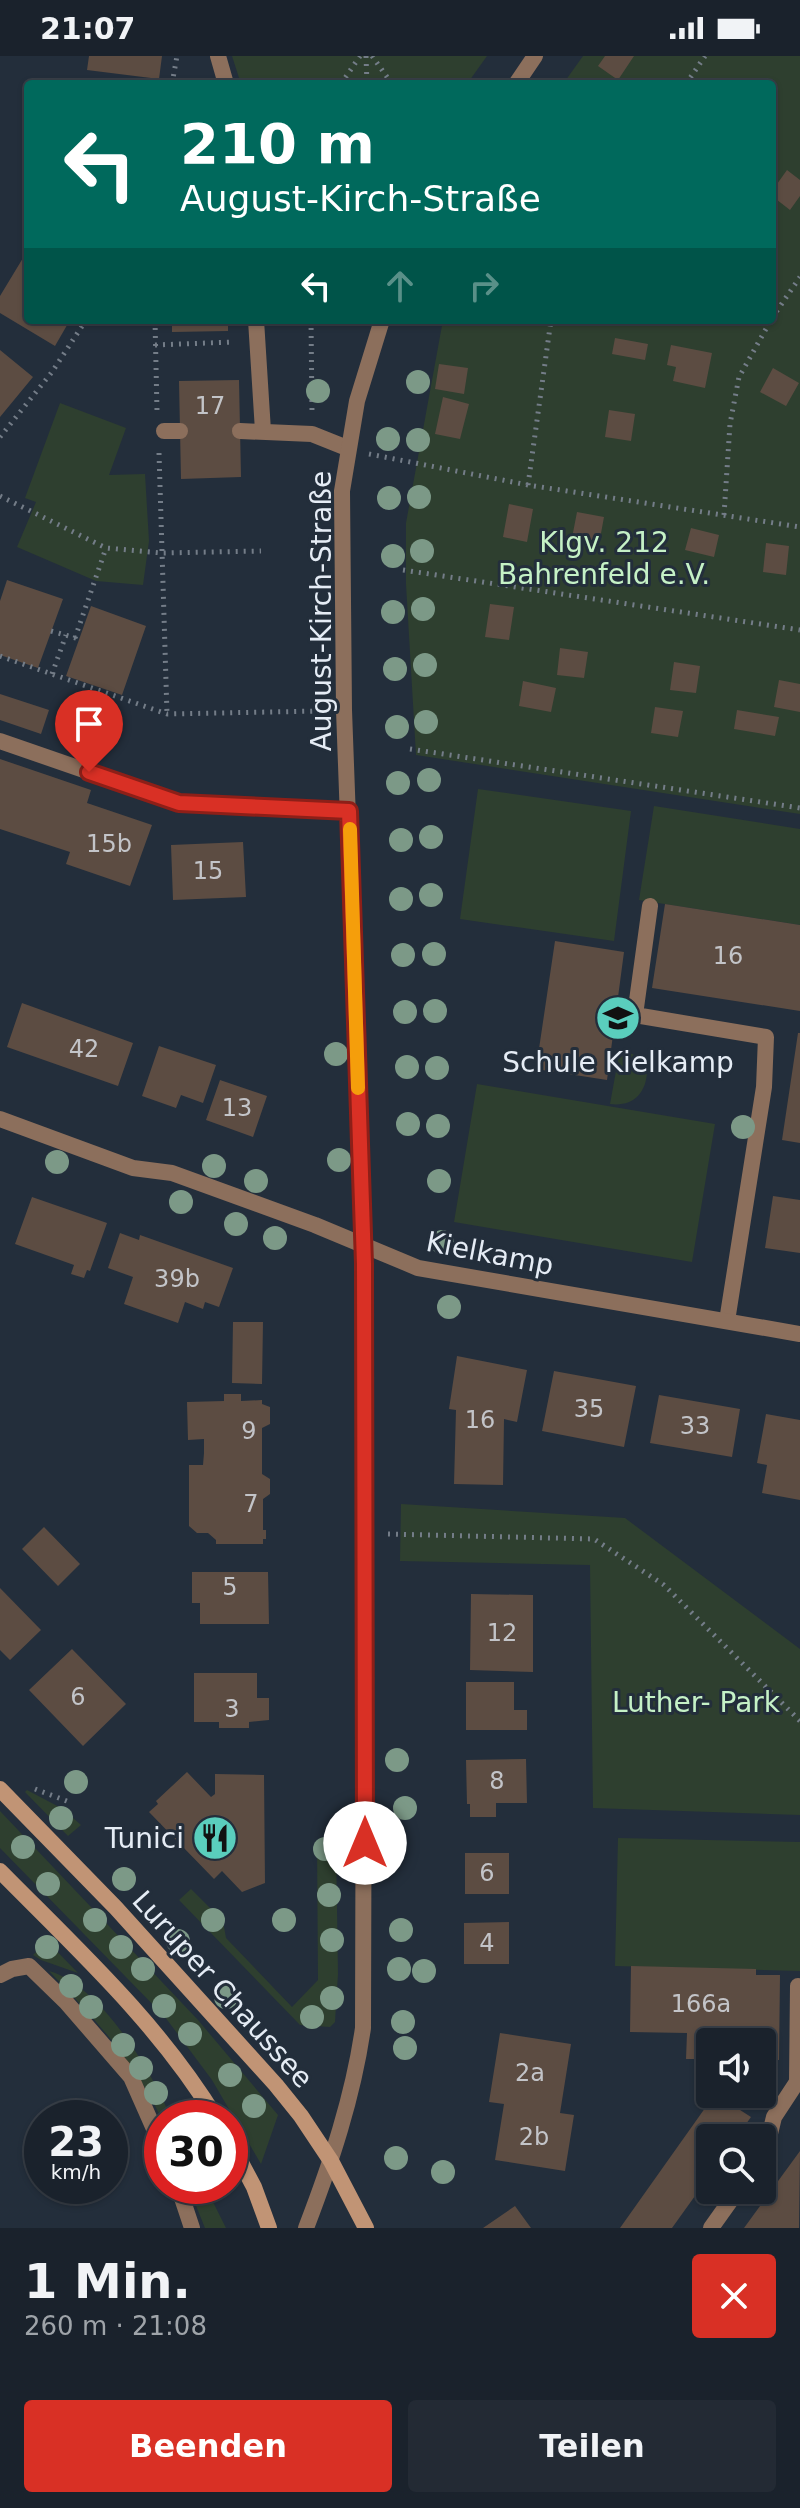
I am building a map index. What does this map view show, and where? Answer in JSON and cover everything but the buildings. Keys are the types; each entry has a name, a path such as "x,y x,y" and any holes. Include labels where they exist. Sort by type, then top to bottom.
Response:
{"main road":[{"name":"Luruper Chaussee","path":"0,1789 116,1908 301,2116 331,2161 366,2228"},
{"path":"0,1871 120,1991 177,2060 204,2100"},
{"path":"248,2176 269,2228"}],"street":[{"path":"218,56 225,80"},
{"path":"519,80 535,56"},
{"path":"256,324 263,431"},
{"name":"August-Kirch-Straße","path":"306,2228 331,2161 359,2055 363,2028 364,1245 344,710 342,520 347,448 366,368 381,324"},
{"path":"240,431 312,434 347,448"},
{"path":"0,741 179,803 349,811"},
{"path":"650,906 635,1015 766,1037 764,1087 727,1321"},
{"name":"Kielkamp","path":"0,1119 133,1168 172,1173 418,1268 800,1334"},
{"path":"0,1975 29,1966 66,2002 131,2077 144,2106"},
{"path":"772,2124 797,2082 798,1986"},
{"path":"184,2204 192,2228"},
{"path":"711,2228 728,2204"}],"path":[{"path":"173,80 177,56"},
{"path":"344,80 360,56"},
{"path":"367,80 369,56"},
{"path":"369,56 389,80"},
{"path":"689,80 705,56"},
{"path":"776,312 800,277"},
{"path":"0,437 52,372 83,324"},
{"path":"155,324 155,345 167,427"},
{"path":"311,324 312,434"},
{"path":"528,485 550,324"},
{"path":"724,515 730,424 739,377 768,324"},
{"path":"155,345 258,341"},
{"path":"159,449 167,714"},
{"path":"364,453 528,485 800,527"},
{"path":"0,496 106,548 162,553 261,551"},
{"path":"51,631 77,639 106,548"},
{"path":"403,570 800,630"},
{"path":"52,674 66,635"},
{"path":"0,656 167,714 344,710"},
{"path":"410,749 800,808"},
{"path":"388,1534 594,1539 664,1585 800,1721"}],"green space":[{"path":"232,56 487,56 470,80 240,80"},
{"name":"Klgv. 212 Bahrenfeld e.V.","path":"583,56 800,56 800,814 416,755 406,584 406,523 442,324 776,324 776,80 566,80"},
{"path":"60,403 126,428 109,475 145,474 149,541 143,585 96,581 17,547 36,502 25,498"},
{"path":"478,789 631,811 614,941 460,919"},
{"path":"654,806 800,829 800,925 639,900"},
{"path":"620,1049 637,1056 647,1072 646,1080 641,1093 631,1101 610,1104"},
{"path":"477,1084 715,1124 692,1262 454,1222"},
{"name":"Luther- Park","path":"401,1504 625,1518 800,1649 800,1815 593,1808 590,1565 400,1561"},
{"path":"27,1790 63,1809 81,1825 68,1836 25,1792"},
{"path":"0,1811 198,2020 278,2115 261,2164 248,2142 248,2100 224,2100 165,2017 0,1848"},
{"path":"618,1838 800,1842 800,1971 615,1966"},
{"path":"336,1841 338,1974 335,2022 330,2027 300,2025 179,1900 191,1889 223,1921 226,1938 292,2007 318,1980 317,1842"},
{"path":"47,1941 78,1973 33,1955"},
{"path":"49,1971 68,1979 105,2011 137,2055 162,2100 152,2100 126,2059"},
{"path":"195,2204 214,2204 226,2228 205,2228"}],"slow traffic":[{"path":"350,829 358,1088"}],"place":[{"name":"Schule Kielkamp","path":"618,1018"},
{"name":"Tunici","path":"215,1838"}],"route":[{"path":"89,772 179,803 349,811 364,1264 365,1843"}]}
